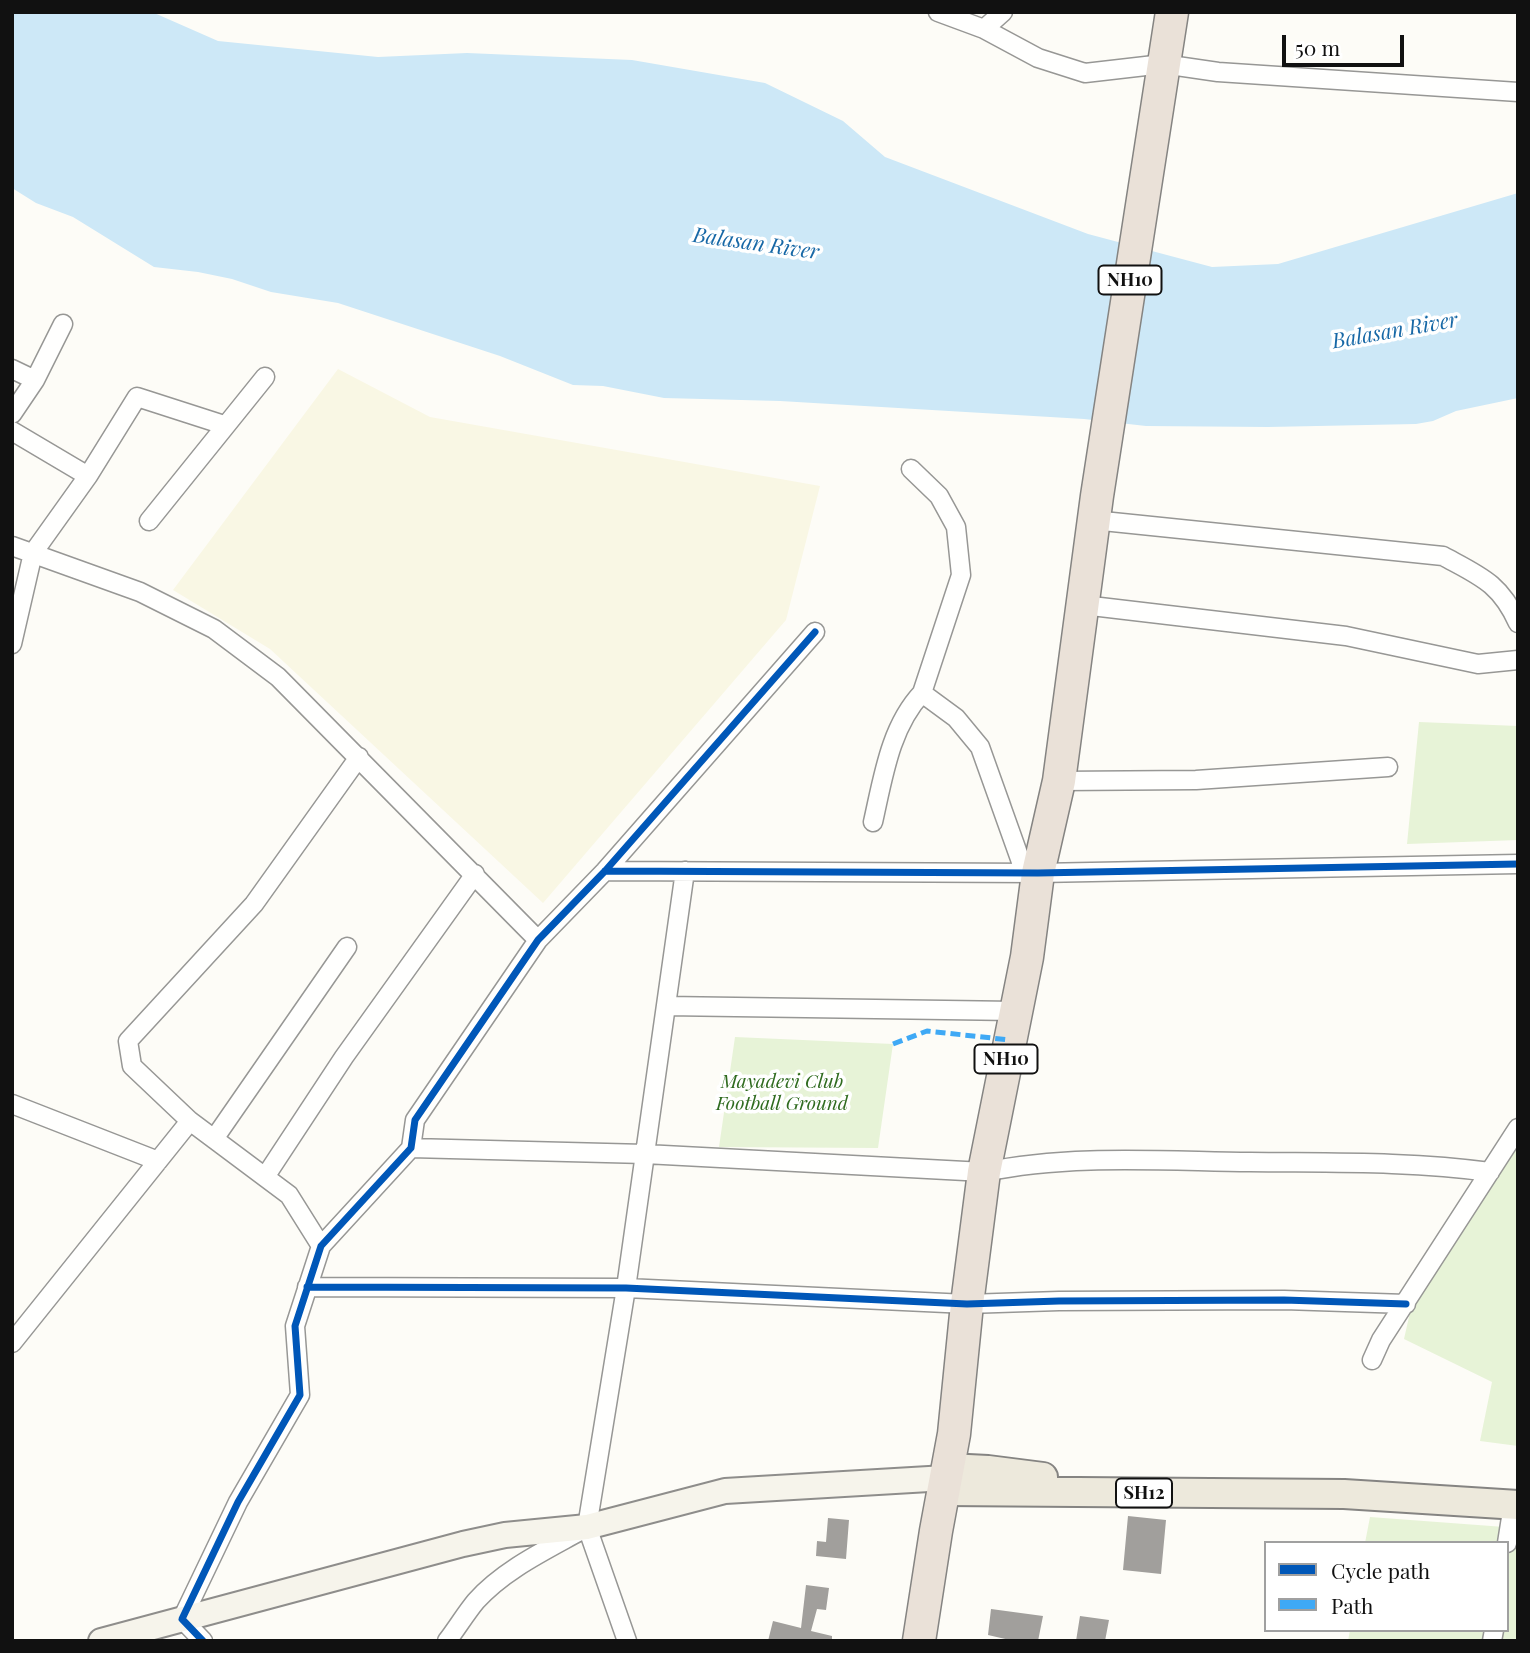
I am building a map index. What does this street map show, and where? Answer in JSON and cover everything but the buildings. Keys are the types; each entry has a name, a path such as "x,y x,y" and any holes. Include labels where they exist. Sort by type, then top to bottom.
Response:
{"highway":[{"name":"NH10","path":"919,1635 954,1434 984,1172 1027,957 1032,873 1059,781 1095,508 1172,12"}],"main road":[{"path":"954,1434 970,1459 988,1470"},
{"name":"SH12","path":"946,1479 988,1470 1167,1493"},
{"name":"SH12","path":"946,1479 1167,1493 1344,1494 1515,1505"}],"street":[{"path":"938,12 984,29 1038,58 1085,73 1163,64 1218,72 1518,92"},
{"path":"984,29 1003,12"},
{"path":"12,414 35,380 63,324"},
{"path":"12,369 35,380"},
{"path":"149,521 265,377"},
{"path":"12,644 33,553 88,477 137,397 224,425"},
{"path":"12,431 88,477"},
{"path":"873,822 890,747 913,703 922,693 961,575 956,527 939,496 911,469"},
{"path":"1095,508 1443,556 1489,581 1509,603 1518,623"},
{"path":"12,545 140,592 214,629 278,677 538,940"},
{"path":"1083,605 1346,636 1478,664 1518,660"},
{"path":"182,1619 238,1502 300,1395 295,1326 321,1246 411,1148 415,1120 538,940 605,871 815,632"},
{"path":"922,693 956,718 980,747 1032,873"},
{"path":"321,1246 289,1195 190,1121 132,1066 128,1041 254,904 359,757"},
{"path":"1059,781 1196,780 1388,767"},
{"path":"605,871 1032,873 1518,864"},
{"path":"627,1641 587,1527 626,1288 685,871"},
{"path":"265,1177 344,1056 475,874"},
{"path":"214,1139 346,947"},
{"path":"666,1006 1015,1011"},
{"path":"12,1104 158,1161"},
{"path":"12,1343 190,1121"},
{"path":"1373,1360 1381,1340 1518,1128"},
{"path":"411,1148 645,1154 984,1172 1022,1165 1105,1160 1382,1164 1451,1166 1489,1171"},
{"path":"307,1287 626,1288 967,1304 1341,1300 1406,1304"},
{"path":"107,1640 463,1544 505,1535 587,1527 725,1491 946,1479"},
{"path":"1507,1541 1515,1505"},
{"path":"447,1641 477,1601 496,1582 587,1527"},
{"path":"182,1619 203,1641"}],"shaded area":[{"path":"338,369 430,417 820,486 786,620 543,903 270,649 173,590"}],"green space":[{"path":"1419,722 1518,726 1518,840 1407,844"},
{"name":"Mayadevi Club Football Ground","path":"735,1037 893,1044 878,1148 719,1147"},
{"path":"1518,1141 1518,1446 1480,1441 1492,1382 1404,1339 1411,1308"},
{"path":"1370,1517 1518,1528 1518,1641 1348,1641 1350,1632 1509,1632 1509,1541 1365,1541"}],"water":[{"name":"Balasan River","path":"12,12 152,12 218,41 378,57 467,53 632,60 765,83 843,121 885,157 1088,234 1212,267 1278,264 1518,193 1518,398 1456,411 1433,421 1416,424 1146,426 1084,419 780,401 664,398 603,386 573,385 500,356 338,303 271,292 232,279 198,272 154,267 73,217 36,203 12,188"}],"marked path":[{"path":"893,1044 927,1031 1010,1040"}],"cycle path":[{"path":"203,1641 182,1619 238,1502 300,1395 295,1326 321,1246 411,1148 415,1120 538,940 605,871 815,632"},
{"path":"605,871 1038,873 1518,864"},
{"path":"307,1287 626,1288 967,1304 1284,1300 1406,1304"}]}
